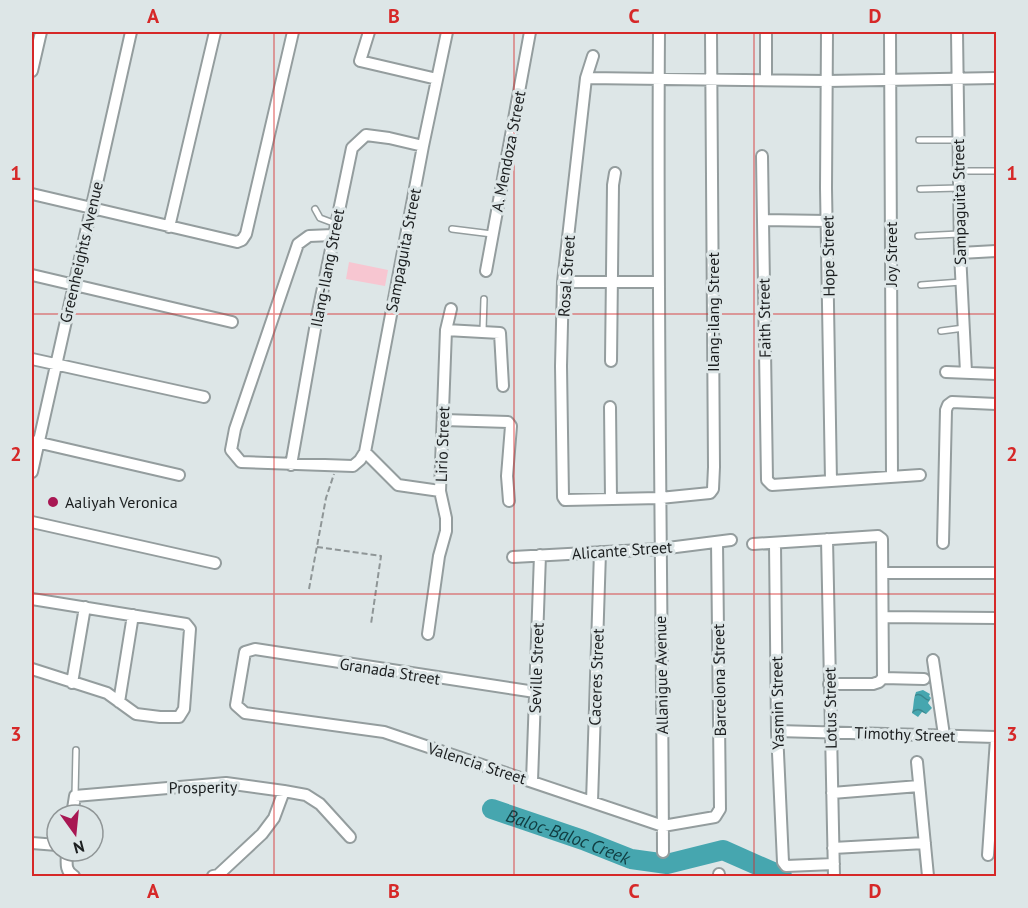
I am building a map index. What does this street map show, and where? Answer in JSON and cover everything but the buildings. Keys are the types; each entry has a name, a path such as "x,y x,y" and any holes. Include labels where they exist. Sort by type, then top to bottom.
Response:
{"street":[{"path":"32,71 40,32"},
{"name":"Greenheights Avenue","path":"32,472 35,442 56,364 131,32"},
{"path":"169,227 215,32"},
{"path":"32,194 237,242 242,240 246,234 293,32"},
{"path":"369,32 360,61 437,79"},
{"name":"Sampaguita Street","path":"336,466 354,466 365,452 447,32"},
{"name":"A. Mendoza Street","path":"486,271 530,32"},
{"path":"610,406 611,499 660,498 659,32"},
{"path":"711,32 712,78"},
{"path":"766,32 766,81"},
{"name":"Hope Street","path":"827,32 831,481"},
{"name":"Joy Street","path":"890,32 892,476"},
{"name":"Sampaguita Street","path":"957,32 959,234 966,372"},
{"name":"Rosal Street","path":"593,56 586,78 563,282 561,366 563,498 566,500 611,499"},
{"path":"586,78 712,78 766,81 996,78"},
{"name":"Ilang-ilang Street","path":"660,498 710,493 713,489 712,78"},
{"name":"Ilang-Ilang Street","path":"291,465 334,230 352,148 366,135 423,146"},
{"name":"Faith Street","path":"762,156 767,480 772,485 831,481"},
{"path":"611,361 615,173"},
{"path":"763,220 827,221"},
{"path":"334,230 309,236 298,244 235,429 231,450 241,462 336,466"},
{"path":"960,253 996,251"},
{"path":"32,275 232,322"},
{"path":"563,282 659,282"},
{"name":"Lirio Street","path":"365,452 398,485 440,491 446,330 451,309"},
{"path":"446,330 498,332 502,336 503,386"},
{"path":"32,359 204,398"},
{"path":"946,372 996,374"},
{"path":"943,543 946,410 952,402 996,404"},
{"path":"444,420 508,422 511,426 507,476 509,501"},
{"path":"35,442 179,475"},
{"path":"831,481 920,475"},
{"path":"428,634 439,556 446,531 446,518 440,491"},
{"name":"Allanigue Avenue","path":"660,498 663,852"},
{"path":"32,522 215,563"},
{"path":"753,544 878,536 882,539 883,678"},
{"name":"Lotus Street","path":"827,539 834,876"},
{"name":"Alicante Street","path":"513,557 660,549 730,540"},
{"name":"Barcelona Street","path":"715,817 720,809 717,542"},
{"name":"Yasmin Street","path":"775,544 777,730 783,862 786,866 834,864"},
{"name":"Caceres Street","path":"592,802 600,552"},
{"name":"Seville Street","path":"532,781 540,555"},
{"path":"883,573 996,573"},
{"path":"32,599 186,624 190,629 183,714 179,717 136,714 107,693 32,669"},
{"path":"72,683 85,608"},
{"path":"119,702 133,615"},
{"path":"883,618 996,618"},
{"name":"Granada Street","path":"236,705 245,652 255,649 535,692"},
{"path":"933,660 944,735"},
{"path":"829,684 873,684 883,678 924,679"},
{"name":"Valencia Street","path":"236,705 246,713 384,732 663,826 715,817"},
{"name":"Timothy Street","path":"777,730 996,738"},
{"path":"988,855 996,738"},
{"path":"917,762 928,876"},
{"name":"Prosperity","path":"75,796 226,783 284,791 306,795 320,804 350,837"},
{"path":"832,793 919,786"},
{"path":"213,876 218,875 262,834 274,818 284,791"},
{"path":"74,803 75,796"},
{"path":"833,848 924,843"}],"lane":[{"path":"919,140 958,140"},
{"path":"959,171 996,171"},
{"path":"920,189 959,188"},
{"path":"315,209 320,218 334,230"},
{"path":"452,229 492,234"},
{"path":"918,236 959,234"},
{"path":"921,285 961,282"},
{"path":"483,330 484,299"},
{"path":"941,331 964,328"},
{"path":"75,796 76,750"}],"path":[{"path":"309,589 326,498 336,466"},
{"path":"317,547 381,556 371,624"}],"shaded area":[{"path":"349,262 388,270 385,286 346,279"}],"water":[{"path":"923,690 930,694 931,698 928,703 932,708 926,714 922,712 918,717 912,713 914,698 916,692"}],"waterway":[{"name":"Baloc-Baloc Creek","path":"492,809 631,859 667,864 723,850 782,876"}],"place":[{"name":"Aaliyah Veronica","path":"53,502"}]}
